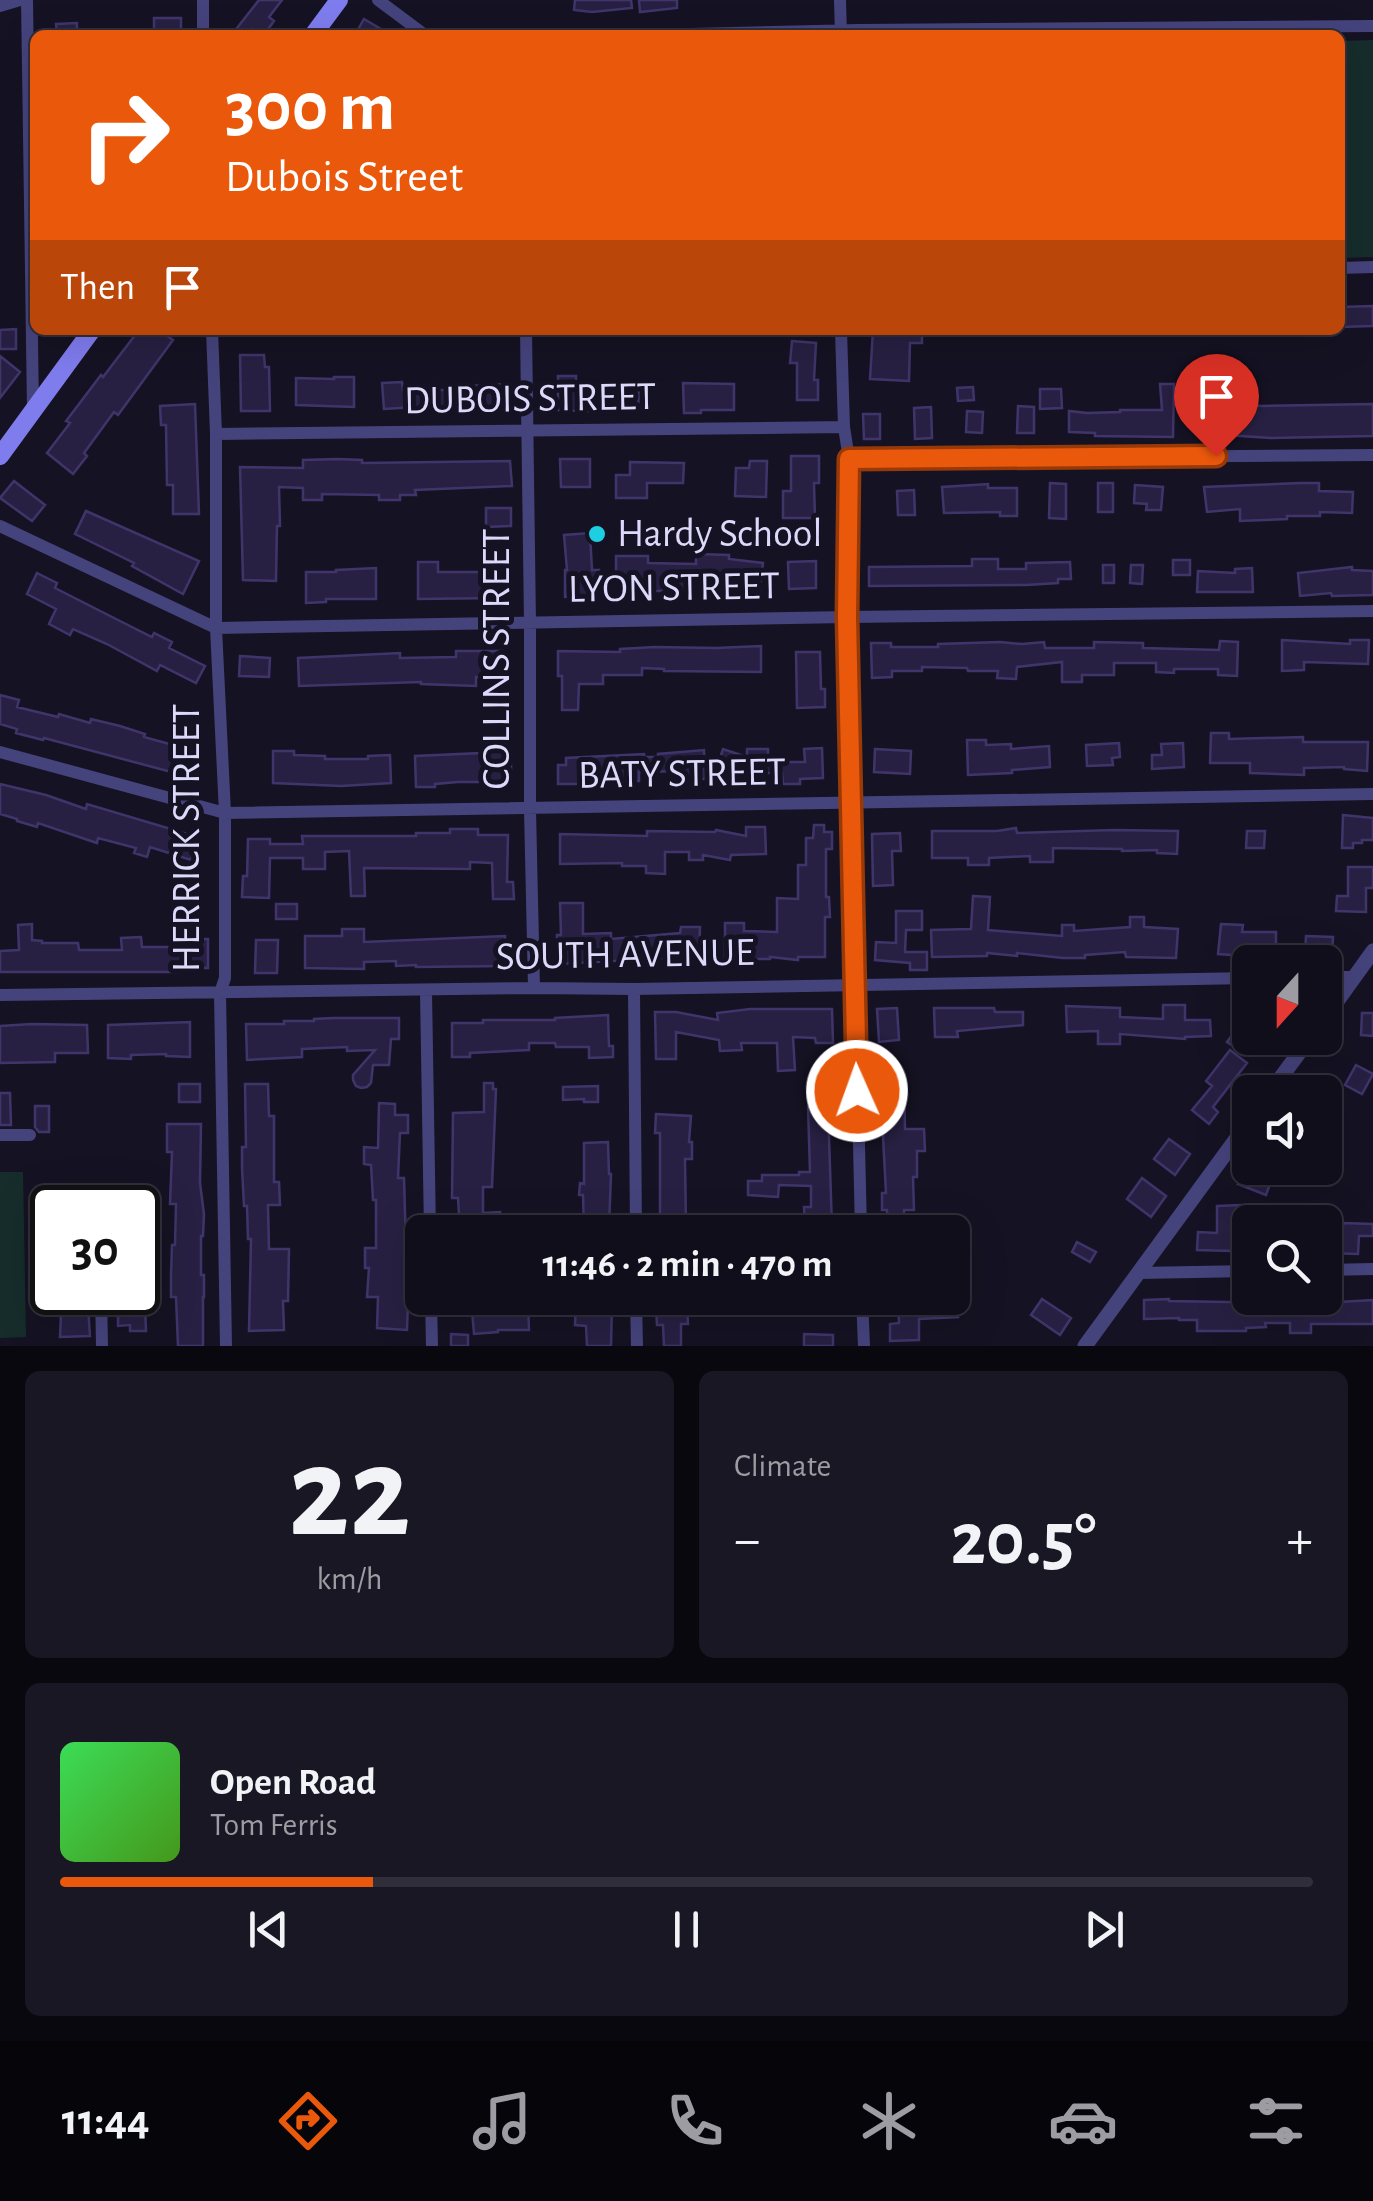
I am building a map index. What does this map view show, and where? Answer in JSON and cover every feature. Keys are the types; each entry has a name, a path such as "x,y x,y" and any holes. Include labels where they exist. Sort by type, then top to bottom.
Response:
{"main road":[{"path":"317,30 339,0"},
{"path":"0,456 88,335"}],"street":[{"path":"0,6 24,0 30,273"},
{"path":"203,0 203,30"},
{"path":"378,0 418,30"},
{"path":"840,0 841,30"},
{"path":"1018,30 1373,26"},
{"path":"1345,268 1373,267"},
{"path":"31,335 33,409"},
{"name":"HERRICK STREET","path":"212,335 216,628 225,813 225,978 220,993 226,1346"},
{"name":"COLLINS STREET","path":"526,335 534,988"},
{"path":"841,335 849,459 847,617 860,1215"},
{"name":"DUBOIS STREET","path":"216,434 844,427"},
{"path":"849,459 1373,455"},
{"name":"LYON STREET","path":"0,526 216,628 1373,611"},
{"name":"BATY STREET","path":"0,752 225,813 1373,794"},
{"path":"1342,994 1373,950"},
{"path":"1342,976 1355,976"},
{"name":"SOUTH AVENUE","path":"0,995 1232,978"},
{"path":"634,989 636,1215"},
{"path":"426,991 430,1215"},
{"path":"0,1134 30,1134"},
{"path":"1085,1346 1232,1145"},
{"path":"1342,1270 1373,1270"},
{"path":"1138,1273 1232,1271"},
{"path":"101,1315 102,1346"},
{"path":"431,1315 432,1346"},
{"path":"636,1315 637,1346"},
{"path":"863,1315 864,1346"}],"green space":[{"path":"1373,40 1373,257 1345,258 1345,41"},
{"path":"0,1172 23,1172 26,1337 0,1338"}],"building":[{"path":"259,0 282,0 269,17 274,21 268,30 237,28"},
{"path":"575,0 631,0 632,8 574,10"},
{"path":"639,0 677,0 677,8 640,12"},
{"path":"154,18 181,18 181,30 154,30"},
{"path":"364,19 383,30 358,30"},
{"path":"77,23 77,30 57,30 56,24"},
{"path":"1373,306 1373,326 1345,327 1345,307"},
{"path":"16,329 16,349 0,349 0,330"},
{"path":"135,335 166,335 173,340 118,415 114,412 73,474 47,453 70,423 66,421"},
{"path":"873,335 922,335 922,343 910,343 909,381 870,379"},
{"path":"792,341 816,343 814,380 818,380 818,400 797,400 797,363 790,363"},
{"path":"240,355 264,355 265,367 269,367 270,411 241,411"},
{"path":"0,356 20,372 0,398"},
{"path":"558,376 576,376 576,387 639,385 638,409 558,410"},
{"path":"354,377 354,407 296,405 296,378"},
{"path":"402,382 403,390 505,384 506,406 384,409 382,383"},
{"path":"683,383 734,384 734,410 684,413"},
{"path":"1160,384 1174,384 1173,437 1069,432 1069,411 1162,410"},
{"path":"973,387 974,400 958,401 957,388"},
{"path":"1040,389 1061,389 1062,408 1040,409"},
{"path":"1209,389 1228,389 1229,403 1261,406 1373,404 1373,436 1271,438 1210,434"},
{"path":"195,404 199,514 173,514 173,485 167,485 166,425 161,425 160,406"},
{"path":"1018,406 1034,407 1034,433 1017,433"},
{"path":"931,407 932,438 915,439 914,408"},
{"path":"967,411 983,412 982,433 966,432"},
{"path":"863,414 880,414 880,439 864,439"},
{"path":"791,456 819,456 819,483 814,483 815,518 783,518 783,491 791,491"},
{"path":"560,459 590,459 590,487 561,487"},
{"path":"303,460 362,463 510,461 512,486 415,490 416,495 400,495 400,500 379,500 379,495 322,494 322,500 303,500 303,488 279,487 276,581 243,580 240,467 303,468"},
{"path":"750,461 767,461 766,497 735,496 736,468 749,468"},
{"path":"630,462 684,463 683,483 647,483 647,498 616,498 616,475 630,475"},
{"path":"14,481 45,505 32,521 0,498"},
{"path":"1050,483 1066,484 1066,519 1049,518"},
{"path":"1098,483 1113,483 1113,512 1098,512"},
{"path":"1319,483 1319,491 1353,492 1352,513 1320,512 1320,516 1240,521 1240,509 1207,512 1204,487"},
{"path":"988,484 988,488 1017,488 1017,516 1000,516 1000,512 944,513 942,487"},
{"path":"1135,485 1163,487 1161,510 1146,510 1147,504 1134,503"},
{"path":"914,490 915,515 898,515 897,491"},
{"path":"486,508 511,508 511,526 486,527"},
{"path":"86,511 199,561 183,594 132,566 134,563 75,534"},
{"path":"590,533 592,570 599,570 599,589 591,589 591,596 565,597 564,535"},
{"path":"696,554 729,555 729,559 763,563 760,589 728,585 728,591 713,591 713,579 686,579 686,591 632,594 633,580 616,580 616,556 648,556 648,563 696,564"},
{"path":"972,559 998,559 998,569 1026,569 1026,563 1070,562 1071,579 1026,585 869,586 869,567 972,566"},
{"path":"1173,560 1190,560 1190,575 1173,575"},
{"path":"816,561 816,588 789,589 788,562"},
{"path":"418,562 438,562 438,572 502,572 501,598 418,599"},
{"path":"1103,565 1114,565 1114,583 1103,583"},
{"path":"1131,565 1143,565 1142,584 1130,583"},
{"path":"1352,567 1373,571 1373,595 1300,596 1298,573"},
{"path":"376,568 376,599 306,603 306,572"},
{"path":"1252,568 1253,592 1197,592 1198,571 1235,573 1235,569"},
{"path":"37,573 57,583 55,588 152,637 154,633 172,642 169,648 205,666 196,683 160,665 157,671 73,629 70,635 49,624 56,609 27,594"},
{"path":"1282,640 1350,644 1350,640 1369,640 1368,664 1304,662 1304,670 1282,671"},
{"path":"1220,641 1238,642 1237,676 1218,675 1218,669 1156,672 1156,663 1114,663 1114,675 1082,675 1082,682 1062,682 1062,662 1017,667 1016,679 997,678 998,671 922,667 922,671 892,671 892,677 872,678 871,643 938,647 1044,642 1045,648 1094,648 1094,642 1219,650"},
{"path":"761,646 761,672 642,668 642,675 603,675 603,684 579,684 578,710 562,710 558,651"},
{"path":"456,651 503,651 503,677 476,677 476,686 421,682 299,686 298,658 400,653 400,658 456,657"},
{"path":"796,652 820,652 825,707 797,708"},
{"path":"240,656 270,658 269,677 239,676"},
{"path":"0,695 19,700 17,707 120,726 180,747 182,740 200,746 190,777 16,733 17,729 0,724"},
{"path":"1211,733 1229,733 1229,739 1303,737 1303,742 1368,742 1367,771 1344,767 1304,768 1304,775 1250,773 1250,763 1210,763"},
{"path":"967,740 986,740 986,745 1011,744 1011,749 1049,746 1050,767 968,775"},
{"path":"1119,743 1120,757 1112,758 1113,765 1087,766 1086,745"},
{"path":"1183,743 1184,767 1152,769 1152,755 1162,755 1161,744"},
{"path":"822,748 823,778 800,779 800,784 783,784 782,773 737,773 734,782 714,776 723,749 747,757 747,749 768,749 768,762 805,762 804,749"},
{"path":"875,749 911,751 910,774 874,772"},
{"path":"511,750 511,782 416,787 415,756"},
{"path":"704,750 705,779 683,779 683,771 639,772 639,781 558,784 558,765 566,765 566,758 644,754 658,757"},
{"path":"273,751 294,751 294,755 325,759 390,755 391,783 273,783"},
{"path":"0,784 86,809 87,804 198,837 191,860 150,847 147,857 134,853 136,848 98,838 97,843 38,823 37,827 17,821 0,814"},
{"path":"1343,815 1373,818 1373,840 1342,848"},
{"path":"814,825 824,825 824,832 832,832 832,849 826,849 830,917 825,917 825,957 725,959 725,923 744,923 744,931 777,932 777,898 798,899 798,865 806,865 806,838 813,838"},
{"path":"746,827 765,827 766,854 731,855 730,860 703,855 703,860 689,860 689,852 665,852 665,874 646,873 646,866 622,863 560,864 560,834 647,836 647,831 716,830 746,836"},
{"path":"1016,828 1017,833 1178,831 1177,854 1157,850 1053,848 1053,862 1030,862 1030,856 989,858 989,865 968,865 968,858 932,858 932,831"},
{"path":"450,829 478,829 478,835 508,835 507,882 513,882 514,899 493,899 492,863 470,862 470,869 364,868 365,896 351,896 349,851 325,852 325,869 303,869 303,858 270,858 269,898 242,897 248,839 303,844 302,836 416,836 450,833"},
{"path":"1247,831 1265,831 1264,848 1246,848"},
{"path":"900,833 901,851 892,851 893,885 873,886 872,834"},
{"path":"1348,867 1373,867 1373,888 1366,888 1366,912 1336,911 1337,896 1348,896"},
{"path":"973,896 990,897 988,930 1062,936 1062,925 1074,925 1074,931 1130,927 1130,917 1144,917 1144,927 1178,929 1176,958 1126,957 1125,952 1085,958 1017,953 932,957 931,930 971,929"},
{"path":"560,903 583,903 583,934 611,933 611,939 680,933 681,927 700,927 699,959 557,964"},
{"path":"276,904 297,904 297,919 276,919"},
{"path":"896,911 922,911 922,930 906,930 905,952 927,952 927,970 910,970 910,963 875,960 876,942 896,943"},
{"path":"177,914 193,915 192,939 208,939 208,968 177,968 177,972 0,972 0,951 19,950 18,925 32,924 32,940 78,943 79,950 122,950 121,938 141,937 142,947 177,947"},
{"path":"1221,924 1243,925 1242,932 1276,932 1276,945 1232,945 1232,955 1218,954"},
{"path":"342,929 364,929 364,942 505,936 506,966 416,967 396,966 396,961 364,962 364,969 305,968 305,936 342,936"},
{"path":"1306,936 1333,937 1333,945 1306,945"},
{"path":"256,940 278,940 277,973 255,973"},
{"path":"1163,1005 1185,1005 1185,1020 1210,1020 1211,1036 1185,1039 1120,1034 1120,1044 1098,1044 1098,1031 1067,1032 1066,1006 1120,1008 1120,1017 1163,1019"},
{"path":"897,1008 899,1040 879,1042 877,1009"},
{"path":"934,1008 1023,1012 1023,1025 957,1031 958,1037 935,1037"},
{"path":"832,1009 833,1043 793,1037 795,1070 778,1071 777,1043 741,1043 742,1050 720,1051 719,1040 676,1032 676,1059 656,1059 655,1012 718,1020 717,1013"},
{"path":"1362,1013 1373,1013 1373,1036 1361,1035"},
{"path":"608,1015 613,1057 589,1058 589,1047 529,1043 529,1050 452,1057 452,1023"},
{"path":"399,1018 399,1039 391,1039 389,1065 373,1065 367,1087 356,1086 353,1075 375,1050 302,1049 302,1057 247,1060 246,1024"},
{"path":"190,1022 190,1057 166,1054 108,1058 108,1025"},
{"path":"87,1025 88,1053 55,1053 55,1062 0,1063 0,1026"},
{"path":"1230,1050 1247,1063 1238,1075 1232,1075 1232,1082 1213,1107 1218,1112 1209,1124 1192,1110 1212,1086 1206,1081"},
{"path":"1356,1065 1373,1074 1362,1094 1345,1085"},
{"path":"880,1080 904,1080 905,1129 924,1129 925,1151 917,1151 917,1177 913,1177 914,1210 904,1210 904,1215 887,1215 887,1210 882,1210 882,1193 886,1193"},
{"path":"484,1083 493,1083 496,1089 492,1187 483,1187 483,1213 500,1215 459,1215 458,1198 452,1198 453,1113 484,1112"},
{"path":"179,1084 200,1084 200,1102 179,1102"},
{"path":"245,1084 268,1084 269,1116 274,1116 274,1182 279,1182 280,1205 268,1205 269,1249 289,1249 284,1330 249,1331 251,1239 242,1168 242,1147 246,1147"},
{"path":"598,1086 598,1102 563,1100 563,1087"},
{"path":"0,1093 10,1093 11,1125 0,1125"},
{"path":"379,1103 395,1104 395,1115 408,1115 408,1133 400,1133 398,1178 404,1178 407,1330 377,1328 378,1297 367,1297 369,1268 365,1268 365,1248 376,1248 376,1200 371,1165 364,1164 364,1147 378,1148"},
{"path":"35,1106 49,1106 49,1132 39,1132 35,1127"},
{"path":"808,1107 828,1107 832,1215 804,1215 804,1207 811,1207 811,1186 779,1185 778,1197 748,1195 748,1181 762,1181 762,1175 810,1172"},
{"path":"656,1114 691,1116 692,1159 685,1159 686,1215 660,1215 660,1133 655,1133"},
{"path":"167,1124 201,1124 203,1346 178,1346 176,1297 171,1297 176,1204 170,1204 172,1152 167,1152"},
{"path":"1169,1139 1190,1154 1175,1175 1154,1159"},
{"path":"608,1142 609,1215 584,1215 583,1195 579,1195 580,1183 584,1184 584,1143"},
{"path":"1142,1178 1166,1196 1151,1217 1127,1199"},
{"path":"1241,1185 1270,1185 1266,1195"},
{"path":"1232,1205 1232,1251 1197,1250 1198,1232 1217,1233 1217,1206"},
{"path":"1373,1224 1373,1236 1359,1236 1358,1254 1342,1254 1343,1226"},
{"path":"1077,1242 1096,1252 1090,1262 1072,1252"},
{"path":"1042,1299 1071,1318 1060,1335 1031,1315"},
{"path":"1144,1300 1232,1302 1232,1315 1342,1315 1342,1302 1373,1300 1373,1324 1311,1324 1311,1333 1290,1333 1290,1323 1265,1323 1266,1327 1246,1331 1197,1331 1197,1320 1144,1319"},
{"path":"61,1315 89,1315 90,1336 60,1337"},
{"path":"118,1315 145,1315 146,1331 130,1331 130,1325 118,1326"},
{"path":"472,1315 528,1315 529,1330 474,1334"},
{"path":"575,1315 612,1315 611,1346 587,1346 586,1326 575,1325"},
{"path":"656,1315 687,1315 688,1324 681,1324 681,1346 664,1346 663,1325 657,1325"},
{"path":"899,1315 958,1315 919,1319 919,1340 890,1341 890,1324 899,1323"},
{"path":"451,1334 468,1335 468,1346 451,1346"},
{"path":"804,1334 833,1335 833,1346 804,1346"}],"place":[{"name":"Hardy School","path":"597,534"}],"route":[{"path":"857,1091 847,617 849,459 1216,456"}]}
